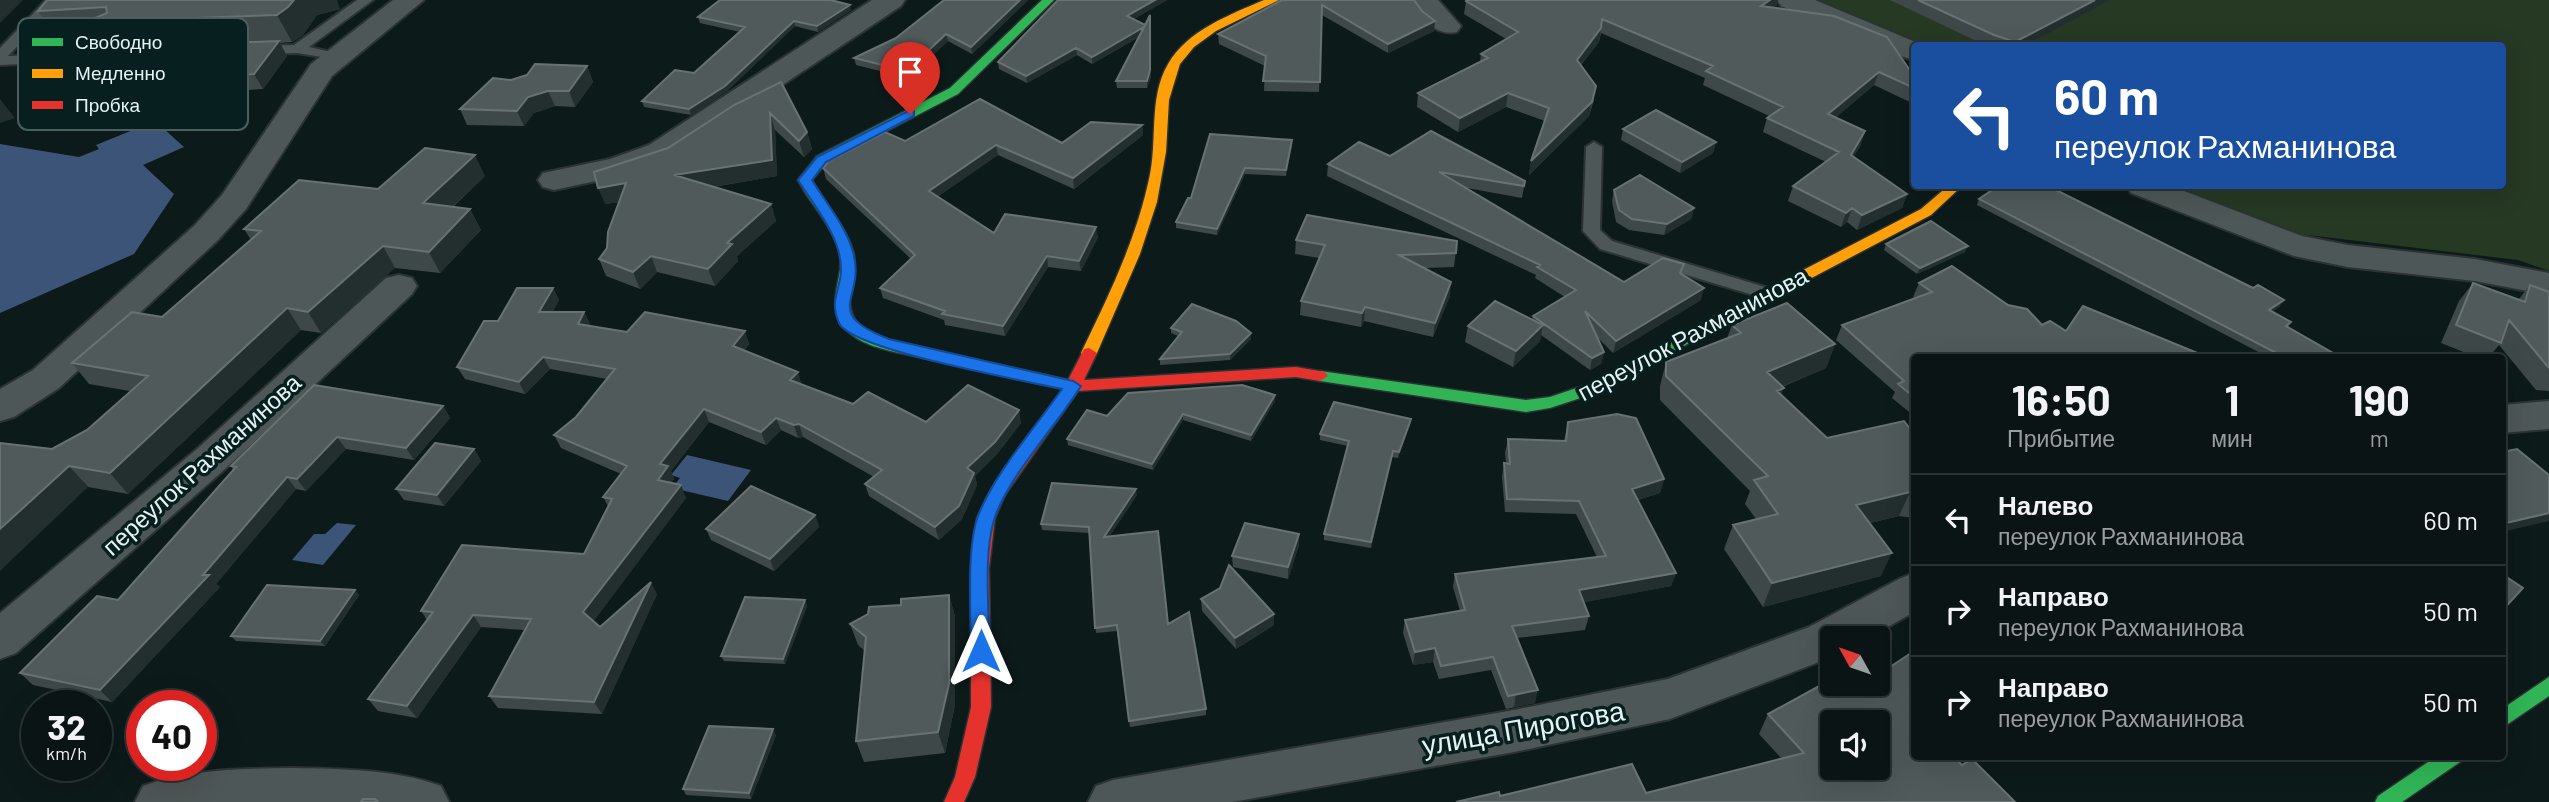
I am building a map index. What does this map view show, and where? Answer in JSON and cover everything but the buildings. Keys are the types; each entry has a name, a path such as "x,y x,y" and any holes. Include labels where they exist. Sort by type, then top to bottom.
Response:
{"street":[{"path":"554,180 618,167 660,152 891,0"},
{"name":"переулок Рахманинова","path":"1048,0 954,91 822,159 805,180 836,229 846,253 848,272 841,302 847,323 859,334 885,344 1073,386 1296,372 1492,402 1527,406 1552,404 1587,391 1926,212 1952,189"},
{"path":"954,802 965,777 981,707 980,568 986,518 998,492 1073,386 1122,283 1158,174 1164,89 1172,66 1182,52 1217,26 1273,0"},
{"path":"1423,0 1447,26"},
{"path":"1791,0 1911,50"},
{"path":"0,407 46,379 206,233 234,202 309,85 386,3"},
{"path":"2151,189 2294,245 2348,256 2475,270 2549,285"},
{"name":"переулок Рахманинова","path":"0,639 211,458 399,286"},
{"path":"2506,419 2549,415"},
{"name":"улица Пирогова","path":"1113,802 1401,748 1514,731 1670,699 1825,640 1911,593"},
{"path":"2506,717 2549,685"},
{"path":"2385,802 2447,760"},
{"path":"160,802 198,795 258,790 390,796 424,802"}],"lane":[{"path":"38,18 54,0"},
{"path":"297,49 386,3"},
{"path":"0,59 18,39"},
{"path":"248,51 297,49 335,57"},
{"path":"0,59 18,59"},
{"path":"1594,148 1591,231 1596,239 1623,251 1769,294"}],"green space":[{"path":"1812,0 2549,0 2549,271 2518,260 2266,230 2159,189 2506,189 2506,42 1911,42 1911,49 1807,5"}],"water":[{"path":"133,130 165,130 184,147 143,165 174,194 134,254 0,313 0,144 79,157 99,149 96,145"},
{"path":"687,455 751,470 728,501 672,488 680,478 671,475"},
{"path":"337,523 356,525 323,565 292,560 314,534 325,534"}],"traffic: fast":[{"path":"919,352 866,337 847,321 843,309 846,251 838,232 805,180 822,159 954,91 1048,0"},
{"path":"1320,376 1526,406 1574,396 1597,387 1706,327"},
{"path":"2506,717 2549,685"},
{"path":"2385,802 2447,760"}],"traffic: slow":[{"path":"1089,353 1133,254 1151,202 1160,152 1163,100 1174,64 1201,36 1236,16 1273,0"},
{"path":"1706,327 1926,212 1952,189"}],"traffic: jam":[{"path":"919,352 1073,386 1296,372 1320,376"},
{"path":"954,802 965,777 981,707 980,568 986,518 998,492 1073,386 1089,353"}],"route":[{"path":"910,114 822,159 805,180 836,229 846,253 848,272 841,302 847,323 859,334 885,344 1073,386 998,492 986,518 980,568 981,651"}]}
